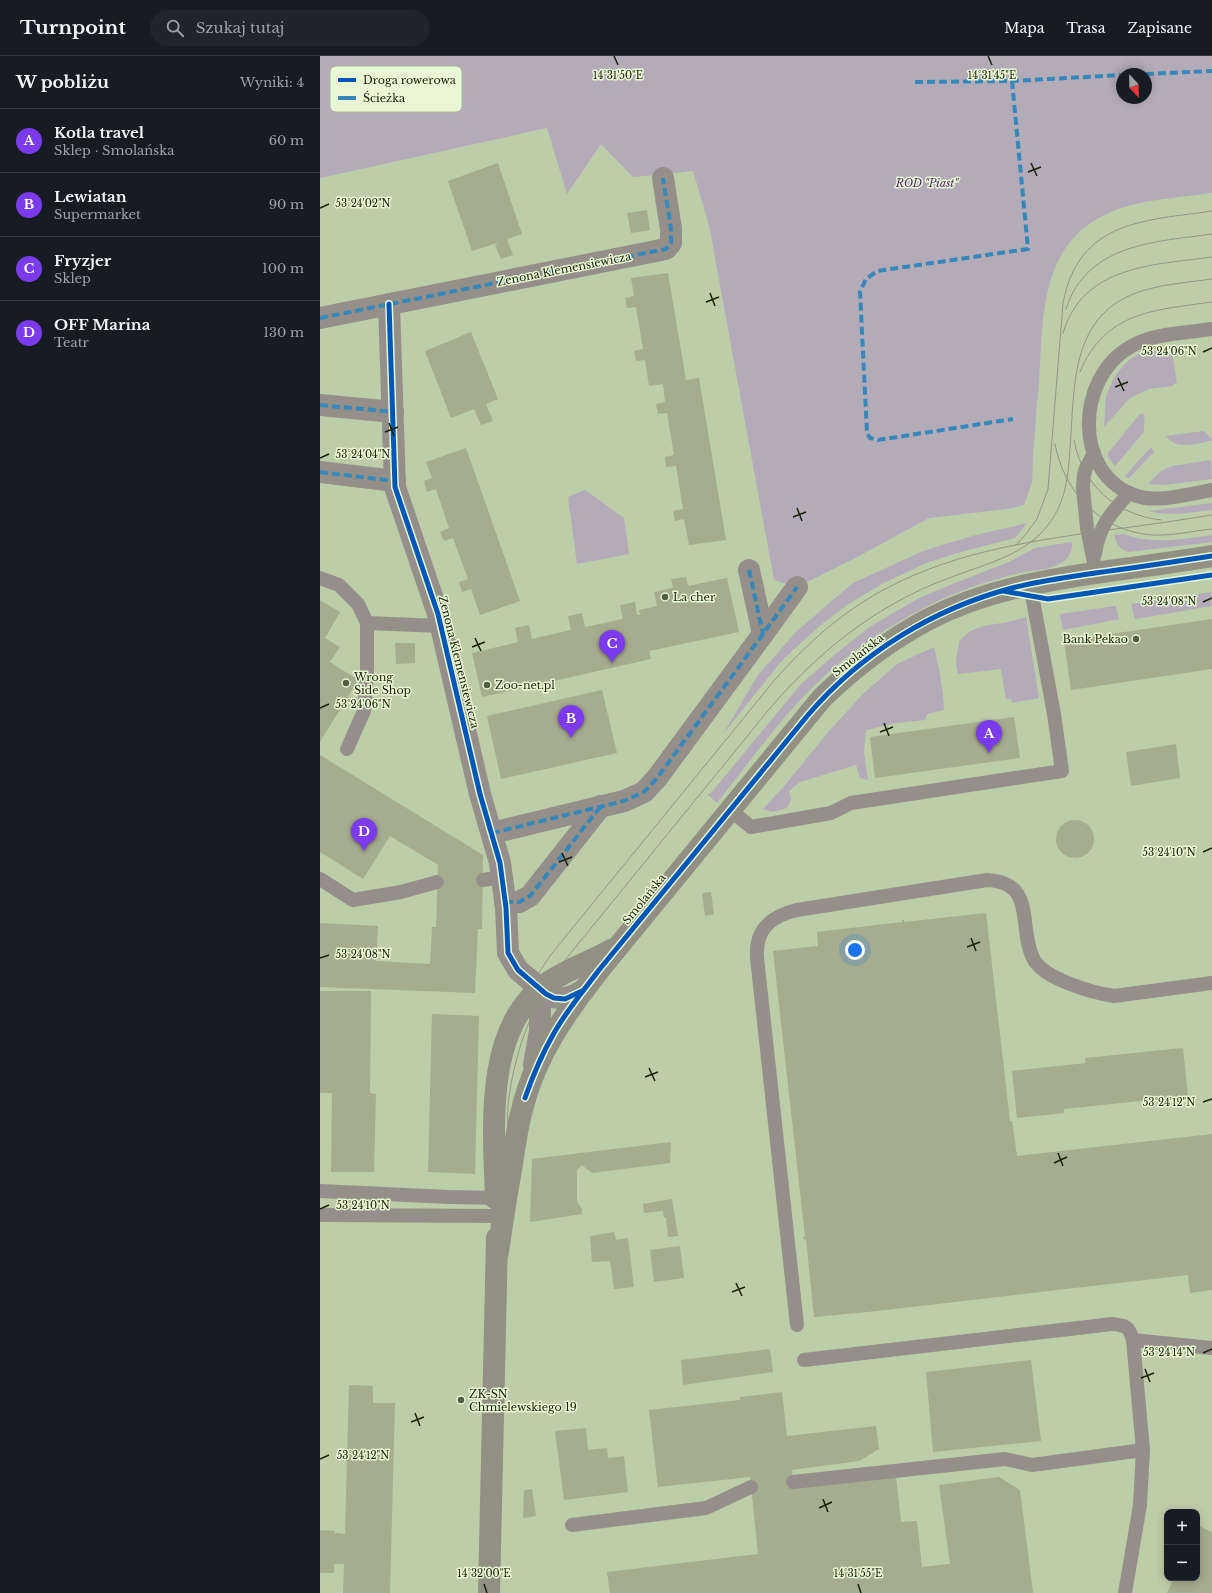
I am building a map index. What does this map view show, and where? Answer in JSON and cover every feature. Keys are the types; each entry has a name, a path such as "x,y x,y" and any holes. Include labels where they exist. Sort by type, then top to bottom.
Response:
{"street":[{"name":"Zenona Klemensiewicza","path":"320,318 666,249 671,243 671,229 662,178"},
{"name":"Zenona Klemensiewicza","path":"389,304 395,487 441,626 480,794 492,833 493,878 506,902 507,946 510,956 518,970 549,996 560,999 569,997 584,990"},
{"path":"320,405 393,412"},
{"path":"320,472 395,481"},
{"name":"Smolańska","path":"501,1207 525,1098 537,1065 567,1012 623,941 822,698 864,661 898,637 930,618 975,599 1095,567 1212,556"},
{"path":"749,570 763,634"},
{"path":"492,833 631,799 644,792 763,634 796,587"},
{"path":"506,902 518,902 530,896 600,806"},
{"path":"489,1593 498,1252 501,1207 494,1112 500,1061 511,1029 524,1007 540,989 558,976 593,959 623,941"},
{"path":"525,1098 539,1045 541,1024 540,989"}],"lane":[{"path":"1212,329 1145,340 1130,346 1112,360 1097,383 1092,398 1089,431 1094,453 1098,462 1108,477 1129,493 1144,498 1155,498 1212,490"},
{"path":"1094,453 1088,463 1083,481 1087,528 1095,567"},
{"path":"1095,567 1096,544 1100,530 1106,519 1129,493"},
{"path":"320,578 339,586 358,604 367,623 367,674 364,711 347,749"},
{"path":"730,810 751,827 831,813 851,803 1062,771 1030,584"},
{"path":"367,623 441,626"},
{"path":"320,879 353,900 401,892 437,882"},
{"path":"797,1325 756,951 760,935 769,922 776,916 797,910 987,880 996,880 1013,888 1022,902 1029,947 1035,961 1046,973 1060,980 1104,995 1114,996 1212,983"},
{"path":"320,1191 501,1207"},
{"path":"320,1215 501,1207"},
{"path":"804,1360 1112,1324 1123,1325 1130,1330 1133,1340 1143,1450 1140,1505 1125,1593"},
{"path":"1133,1340 1212,1348"},
{"path":"793,1482 1005,1459 1032,1465 1143,1450"},
{"path":"572,1525 706,1508 751,1487"}],"green space":[{"name":"ROD \"Piast\"","path":"320,56 1212,56 1212,193 1150,201 1135,204 1106,214 1092,222 1075,237 1062,254 1053,273 1047,294 1044,316 1032,482 1024,505 1007,509 929,518 859,556 797,587 774,580 709,225 693,171 633,177 601,144 567,194 547,128 320,178"},
{"path":"1171,346 1177,383 1173,384 1173,386 1149,389 1130,398 1104,427 1106,396 1115,376 1123,366 1130,359 1141,353"},
{"path":"1143,413 1144,432 1115,466 1108,457 1108,453 1140,414"},
{"path":"1204,431 1212,439 1212,441 1181,445 1170,441 1166,436"},
{"path":"1151,447 1154,452 1129,478 1127,478 1125,476"},
{"path":"1211,460 1212,479 1164,485 1148,484 1161,471 1172,466"},
{"path":"585,490 624,518 629,554 577,564 568,497"},
{"path":"1212,503 1212,510 1188,513 1164,514 1148,511"},
{"path":"1027,523 1015,538 957,553 926,563 882,584 847,605 822,624 780,663 723,734 758,675 797,631 855,582 921,552 972,536"},
{"path":"1124,534 1157,540 1212,535 1212,542 1128,552 1119,546 1114,535"},
{"path":"1072,542 1072,549 1069,555 1065,560 1055,566 1004,577 963,590 909,616 860,647 830,671 789,712 717,803 707,794 711,793 801,684 871,626 919,598 1009,562 1035,548"},
{"path":"1211,592 1212,606 1135,619 1131,604"},
{"path":"1116,606 1119,619 1063,630 1060,614"},
{"path":"1026,617 1039,698 1012,703 1011,699 1006,699 1001,669 958,674 956,661 959,641 970,631 984,626"},
{"path":"934,647 938,662 944,710 927,714 925,720 897,723 866,730 864,753 868,780 860,778 856,765 800,782 789,791 791,799 788,807 773,812 763,809 785,785 830,730 863,694 897,664"}],"building":[{"path":"498,163 522,234 507,239 513,255 501,259 495,245 497,243 472,251 448,181"},
{"path":"647,210 650,230 631,233 627,213"},
{"path":"668,273 686,380 699,378 726,540 689,545 684,519 675,521 673,511 683,509 676,466 666,467 665,457 674,455 667,413 658,414 656,404 665,402 663,384 649,386 645,360 636,361 634,351 643,349 636,307 627,308 625,298 634,296 631,278"},
{"path":"471,332 498,399 486,404 493,421 481,425 474,409 451,418 425,351"},
{"path":"466,448 520,601 480,615 471,589 462,592 459,582 468,579 453,538 444,541 440,532 449,528 436,489 427,492 424,481 432,478 426,462"},
{"path":"686,577 688,586 727,578 739,632 649,651 651,659 482,697 472,653 518,642 515,628 529,625 532,639 571,630 568,616 582,613 585,627 623,619 620,605 635,602 637,615 640,615 639,610 657,606 654,592 673,588 671,579"},
{"path":"320,600 340,612 325,638 340,647 330,662 358,680 320,742"},
{"path":"1212,619 1212,669 1071,690 1064,641"},
{"path":"395,643 415,643 415,663 396,664"},
{"path":"602,690 617,753 501,779 487,716"},
{"path":"1014,717 1020,758 875,778 870,737"},
{"path":"1176,744 1180,778 1131,786 1126,752"},
{"path":"320,755 483,855 482,929 478,929 475,993 320,987 320,923 378,926 376,961 430,964 432,927 436,927 438,865 390,836 363,879 320,852"},
{"path":"1071,820 1079,820 1089,825 1093,832 1093,846 1089,853 1079,858 1071,858 1061,853 1059,850 1056,843 1056,835 1061,825 1064,823"},
{"path":"711,892 714,914 705,916 702,893"},
{"path":"986,913 1010,1121 1012,1121 1017,1156 1212,1134 1212,1290 1190,1293 1188,1275 857,1314 814,1317 806,1239 804,1240 803,1237 805,1237 773,951 818,946 817,932 902,922 902,920 904,920 904,922"},
{"path":"320,991 371,991 370,1093 376,1094 374,1172 331,1172 332,1093 320,1093"},
{"path":"432,1014 479,1016 475,1174 428,1172"},
{"path":"1183,1048 1188,1096 1064,1109 1064,1113 1017,1118 1012,1071 1086,1063 1085,1058"},
{"path":"671,1142 670,1163 592,1173 582,1165 577,1170 577,1202 582,1209 582,1214 530,1222 532,1159"},
{"path":"672,1199 678,1236 668,1237 666,1218 664,1218 663,1211 644,1213 643,1204"},
{"path":"614,1232 616,1240 628,1238 634,1287 614,1289 610,1261 592,1262 590,1236"},
{"path":"680,1246 684,1278 654,1282 650,1250"},
{"path":"770,1349 773,1372 683,1385 681,1360"},
{"path":"1031,1360 1041,1441 933,1452 926,1372"},
{"path":"349,1385 373,1386 373,1403 395,1403 390,1593 343,1593 344,1564 334,1564 334,1573 320,1573 320,1530 335,1531 335,1533 345,1534"},
{"path":"782,1392 787,1436 876,1426 879,1449 859,1461 792,1470 793,1482 896,1476 901,1522 917,1521 922,1567 950,1564 939,1485 999,1477 1020,1490 1033,1593 610,1593 607,1572 758,1554 750,1477 658,1487 649,1410 740,1400 740,1397"},
{"name":"ZK-SN Chmielewskiego 19","path":"459,1397 462,1397 462,1403 459,1403"},
{"path":"586,1428 588,1450 607,1448 608,1458 624,1456 628,1492 564,1500 555,1431"},
{"path":"532,1489 536,1516 523,1518 524,1490"},
{"path":"1200,1526 1212,1532 1212,1593 1167,1593 1173,1581 1200,1581"}],"tram line":[{"path":"1016,545 1037,519 1048,489 1063,303 1071,276 1083,255 1099,240 1118,230 1139,223 1162,218 1212,211"},
{"path":"1066,309 1076,287 1090,271 1107,258 1126,250 1147,244 1212,234"},
{"path":"1063,333 1073,311 1087,294 1104,281 1123,272 1145,267 1212,257"},
{"path":"496,1593 508,1105 519,1049 541,997 561,965 771,707 818,659 853,630 890,606 927,587 994,562 1018,550 1039,535 1048,525 1059,507 1067,479 1073,400 1081,354 1089,333 1102,315 1120,301 1145,290 1212,279"},
{"path":"1080,372 1091,352 1103,336 1118,325 1134,317 1152,312 1212,302"},
{"path":"1074,440 1078,456 1085,471 1093,484 1104,495 1130,512 1161,520"},
{"path":"1055,444 1060,462 1076,493 1101,517 1117,526 1134,532 1152,535 1212,529"},
{"path":"483,1593 495,1098 502,1058 514,1021 531,986 553,952 773,682 812,641 841,617 872,596 916,574 971,555 1000,548 1029,542 1212,515"}],"marked path":[{"path":"1152,74 1212,71"},
{"path":"915,82 1012,81 1116,75"},
{"path":"1012,81 1028,249 877,271 866,279 860,292 867,433 870,438 878,440 1013,419"},
{"path":"320,318 666,249 671,243 671,229 663,178"},
{"path":"320,405 393,412"},
{"path":"320,472 395,481"},
{"path":"749,570 763,634"},
{"path":"492,833 624,801 644,792 657,778 797,587"},
{"path":"505,902 519,902 530,896 601,806"}],"cycle path":[{"path":"389,304 395,487 438,614 480,794 500,863 506,908 508,953 518,970 546,994 554,998 565,999 582,991"},
{"path":"525,1098 538,1065 554,1033 570,1008 599,970 808,715 851,672 875,653 900,636 954,608 1012,588 1064,578 1212,556"},
{"path":"1003,591 1048,599 1212,575"}],"place":[{"name":"La cher","path":"665,597"},
{"name":"Bank Pekao","path":"1136,639"},
{"name":"Fryzjer","path":"612,663"},
{"name":"Wrong Side Shop","path":"346,683"},
{"name":"Zoo-net.pl","path":"487,685"},
{"name":"Lewiatan","path":"571,738"},
{"name":"Kotla travel","path":"989,753"},
{"name":"OFF Marina","path":"364,851"},
{"name":"ZK-SN Chmielewskiego 19","path":"461,1400"}]}
